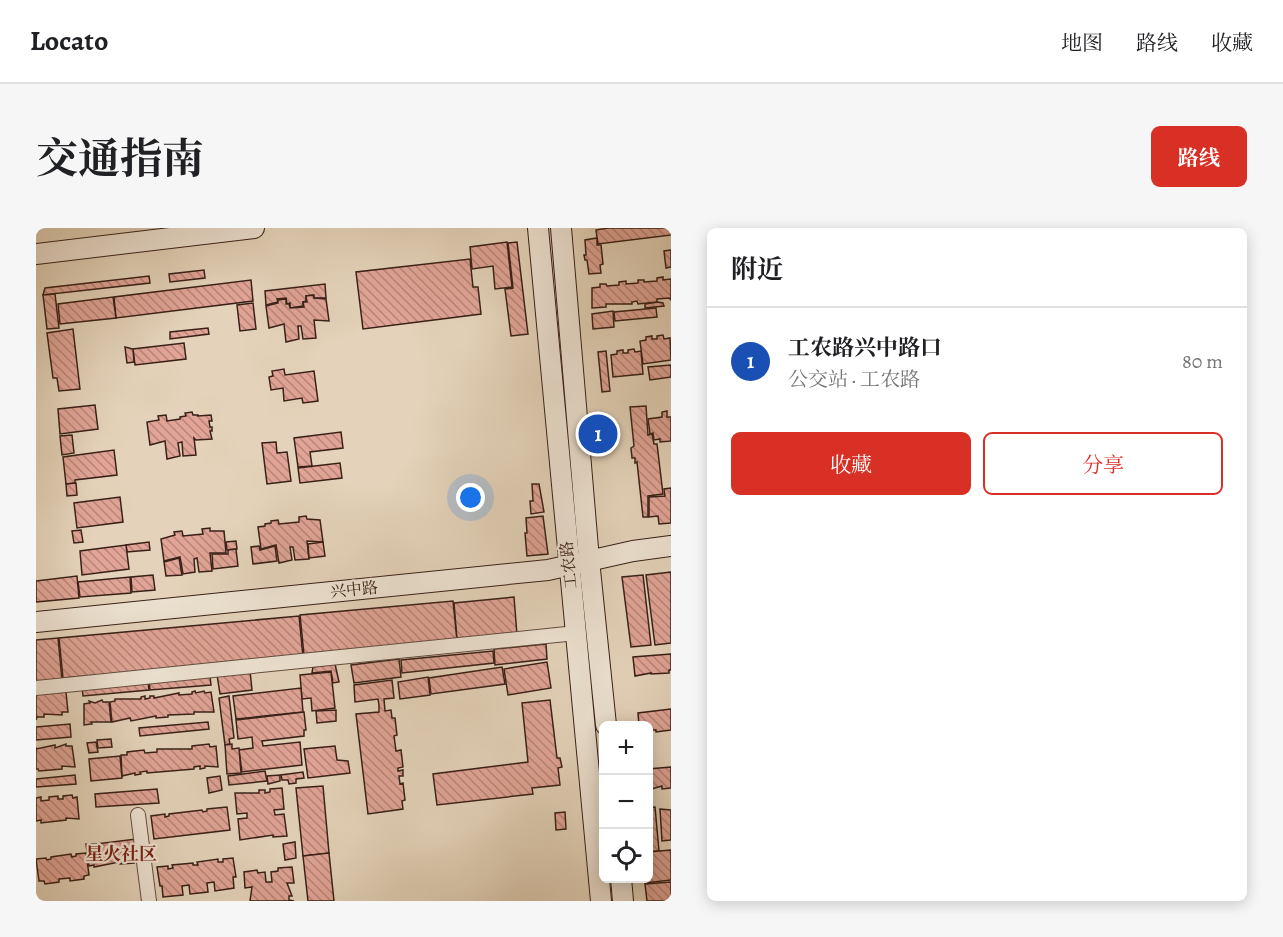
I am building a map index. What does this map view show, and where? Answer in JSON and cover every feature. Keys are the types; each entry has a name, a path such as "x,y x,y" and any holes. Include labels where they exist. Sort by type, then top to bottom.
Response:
{"main road":[{"path":"36,254 255,228"},
{"name":"工农路","path":"538,228 601,901"},
{"name":"工农路","path":"561,228 589,560 605,721"},
{"name":"兴中路","path":"36,622 548,570 633,551 671,546"},
{"path":"621,883 623,901"}],"street":[{"path":"36,688 576,633"},
{"path":"138,815 149,901"}],"building":[{"path":"671,228 671,235 598,244 596,230"},
{"path":"597,238 597,245 601,245 603,264 600,265 601,273 589,274 584,255 586,255 585,240"},
{"path":"507,242 512,287 495,289 493,266 472,269 470,247"},
{"path":"517,242 528,334 511,336 505,289 513,288 508,243"},
{"path":"671,250 671,267 666,268 664,251"},
{"path":"470,259 473,287 478,287 481,314 363,329 356,272"},
{"path":"204,270 205,278 170,282 169,274"},
{"path":"149,276 150,283 43,295 45,288"},
{"path":"663,277 663,280 671,279 671,300 669,298 638,304 637,301 632,304 606,304 606,307 592,308 592,288 600,287 600,284 607,286 619,285 619,282 626,281 626,284 638,283 638,280 657,281 657,278"},
{"path":"251,280 253,301 116,318 114,297"},
{"path":"325,284 326,298 306,296 303,306 290,308 290,303 287,304 286,298 277,299 278,302 266,305 265,291"},
{"path":"55,294 59,328 47,329 43,295"},
{"path":"313,295 314,298 326,299 329,321 314,320 316,338 303,339 301,326 298,326 299,339 286,342 284,324 269,328 266,306 286,299 286,304 289,304 290,308 304,307 303,302 307,302 306,296"},
{"path":"113,297 116,318 60,324 58,304"},
{"path":"253,303 256,329 240,331 237,305"},
{"path":"663,303 664,306 645,308 645,304"},
{"path":"656,308 657,317 615,321 614,312"},
{"path":"613,311 614,327 593,329 592,314"},
{"path":"208,328 209,334 170,339 170,332"},
{"path":"73,329 80,389 59,391 57,378 53,378 47,333"},
{"path":"663,335 664,339 670,338 671,360 643,364 640,341 652,336 652,339 657,339 657,336"},
{"path":"184,343 186,359 135,365 133,349"},
{"path":"125,347 133,349 134,362 127,363"},
{"path":"634,349 635,352 641,351 643,374 613,377 611,355 623,350 623,353 628,353 628,350"},
{"path":"606,351 610,391 602,392 598,352"},
{"path":"671,365 671,377 650,380 648,367"},
{"path":"284,369 285,375 314,371 318,401 303,403 302,398 284,401 283,388 271,390 269,377 273,376 272,371"},
{"path":"95,405 98,429 60,434 58,409"},
{"path":"646,406 648,435 652,434 654,444 657,444 663,494 648,496 648,517 643,517 637,462 635,463 635,458 632,458 631,448 634,446 630,407"},
{"path":"667,411 667,417 671,417 671,441 654,440 653,433 650,434 648,419 662,417 662,412"},
{"path":"192,412 193,415 198,416 211,415 212,421 209,421 212,427 210,431 212,439 196,440 194,438 196,455 183,456 182,442 178,443 180,456 167,459 165,441 150,445 147,422 159,420 158,416 166,415 167,421 180,419 186,416 185,413"},
{"path":"341,432 343,448 310,452 312,466 298,467 294,438"},
{"path":"72,435 74,453 62,455 60,436"},
{"path":"276,442 277,453 287,452 291,481 267,484 262,443"},
{"path":"114,450 117,475 75,480 75,483 66,484 63,457"},
{"path":"340,463 342,478 300,483 298,468"},
{"path":"76,483 77,495 67,496 66,484"},
{"path":"532,484 539,484 544,512 531,514"},
{"path":"671,488 671,523 659,524 658,516 649,517 649,497 665,496 664,489"},
{"path":"120,497 123,522 77,528 74,503"},
{"path":"306,516 307,519 320,520 323,542 307,541 309,559 295,560 293,547 290,547 292,560 279,563 276,545 261,549 258,527 278,520 279,524 299,522 299,517"},
{"path":"543,516 548,554 527,556 526,518"},
{"path":"210,528 210,531 224,531 226,553 210,553 212,571 199,572 197,558 194,559 195,572 183,574 180,557 164,561 161,539 175,535 174,532 182,531 183,536 203,534 202,529"},
{"path":"81,530 83,542 74,543 72,531"},
{"path":"236,541 237,549 227,550 226,542"},
{"path":"149,542 150,550 127,552 126,545"},
{"path":"323,542 325,556 309,558 308,544"},
{"path":"126,545 129,569 82,575 80,551"},
{"path":"259,546 260,550 275,546 277,561 253,564 251,547"},
{"path":"236,549 238,566 213,569 212,554 228,554 228,550"},
{"path":"179,558 182,575 166,576 164,562"},
{"path":"671,572 671,643 655,645 646,575"},
{"path":"153,575 155,590 132,592 131,577"},
{"path":"643,575 651,645 631,647 622,577"},
{"path":"77,576 79,598 36,602 36,581"},
{"path":"130,577 131,593 80,597 78,582"},
{"path":"514,597 517,635 457,640 454,603"},
{"path":"453,601 457,641 304,655 300,615"},
{"path":"299,616 303,657 63,678 59,638"},
{"path":"58,638 62,680 36,682 36,640"},
{"path":"546,644 547,659 495,665 494,649"},
{"path":"493,651 494,663 402,673 401,660"},
{"path":"671,654 669,673 635,676 633,657"},
{"path":"399,659 401,677 354,683 351,665"},
{"path":"547,662 551,688 508,695 504,669"},
{"path":"335,664 339,682 333,683 331,671 312,673 313,667"},
{"path":"502,667 505,684 431,694 429,678"},
{"path":"250,671 252,690 220,694 217,675"},
{"path":"331,672 335,708 312,711 311,698 302,699 300,675"},
{"path":"210,676 211,685 150,690 149,681"},
{"path":"428,677 430,695 400,699 398,682"},
{"path":"392,680 394,698 384,699 385,711 391,710 392,718 395,718 396,751 401,750 403,767 398,768 398,771 403,770 403,776 399,776 400,784 403,783 405,800 402,801 403,809 368,814 356,714 379,712 379,705 378,699 355,702 354,685"},
{"path":"148,682 149,690 83,696 82,687"},
{"path":"301,688 303,712 236,719 233,696"},
{"path":"195,691 196,693 211,692 214,712 194,712 194,714 156,718 156,716 131,721 130,718 112,722 110,702 115,699 141,699 145,696 145,699 150,696 154,698 179,693 179,695 192,694"},
{"path":"66,692 68,712 62,712 62,715 44,714 44,717 37,717 36,720 36,694"},
{"path":"229,696 234,738 229,739 230,744 225,745 219,698"},
{"path":"102,700 109,702 111,722 91,722 92,724 84,725 84,704 90,703 89,701 95,703"},
{"path":"550,700 557,758 560,758 562,767 558,768 560,785 532,788 533,794 437,805 433,774 528,762 522,703"},
{"path":"671,709 671,730 656,732 653,730 653,721 639,721 638,713"},
{"path":"336,710 336,721 317,723 316,711"},
{"path":"304,712 306,730 304,730 304,736 262,741 263,746 300,742 302,765 242,772 239,750 253,748 252,737 238,739 236,720"},
{"path":"208,722 209,729 140,736 139,728"},
{"path":"70,724 71,737 36,740 36,727"},
{"path":"111,739 112,747 98,748 97,740"},
{"path":"96,742 98,752 89,753 87,743"},
{"path":"66,744 66,746 72,746 75,767 62,766 62,769 39,771 36,769 36,749 55,745 55,748"},
{"path":"209,744 210,747 216,746 218,767 205,766 200,769 200,766 194,769 147,773 147,771 122,776 121,755 127,755 127,752 144,750 145,753 157,752 157,749 192,749 192,746"},
{"path":"232,744 232,749 239,748 241,773 227,774 225,745"},
{"path":"335,746 337,760 348,761 350,773 308,778 304,749"},
{"path":"120,756 122,778 91,781 89,759"},
{"path":"671,767 671,788 662,789 662,786 653,789 653,769"},
{"path":"265,771 267,781 229,785 228,776"},
{"path":"303,772 304,778 296,779 296,783 289,784 288,780 282,780 281,775"},
{"path":"75,775 76,784 36,787 36,779"},
{"path":"280,775 280,781 268,784 267,776"},
{"path":"220,776 222,790 209,793 207,778"},
{"path":"323,786 329,853 303,856 296,788"},
{"path":"282,788 284,809 274,810 275,815 284,814 287,836 273,837 273,835 240,840 238,819 247,818 247,813 237,814 235,793 259,793 259,790 265,790 265,793 270,792 270,789"},
{"path":"157,789 159,803 96,807 95,794"},
{"path":"72,795 73,798 77,797 79,819 66,818 66,820 41,823 41,820 36,821 36,798 41,797 41,801 49,800 49,797 58,796 58,799 63,799 63,796"},
{"path":"227,807 230,830 154,839 151,816 165,814 165,817 169,814 202,810 203,812 207,809"},
{"path":"653,807 655,807 659,851 653,852 653,829"},
{"path":"660,809 671,810 671,840 662,841"},
{"path":"565,812 566,829 556,830 555,813"},
{"path":"136,839 139,859 133,860 134,863 120,864 119,862 89,866 86,844"},
{"path":"295,842 296,858 285,860 283,844"},
{"path":"671,850 671,880 653,882 653,852"},
{"path":"86,853 89,875 84,876 84,879 70,881 70,878 59,879 59,882 45,884 44,881 39,881 36,859 46,858 47,860 51,857 71,854 72,857"},
{"path":"329,853 334,901 308,901 303,856"},
{"path":"233,858 236,877 233,877 234,888 215,891 214,882 207,883 208,892 190,894 189,885 182,886 183,895 163,897 157,867 168,866 168,869 173,868 172,865 193,863 193,865 198,865 197,862 218,859 218,862 223,862 223,859"},
{"path":"292,867 294,883 287,883 292,896 289,896 289,900 294,901 250,901 252,887 245,888 244,872 257,870 258,873 265,872 266,882 272,882 271,872 278,871 278,868"},
{"path":"671,882 671,901 647,901 645,884"}],"place":[{"name":"工农路兴中路口","path":"598,434"}],"district":[{"name":"星火社区","path":"121,854"}]}
